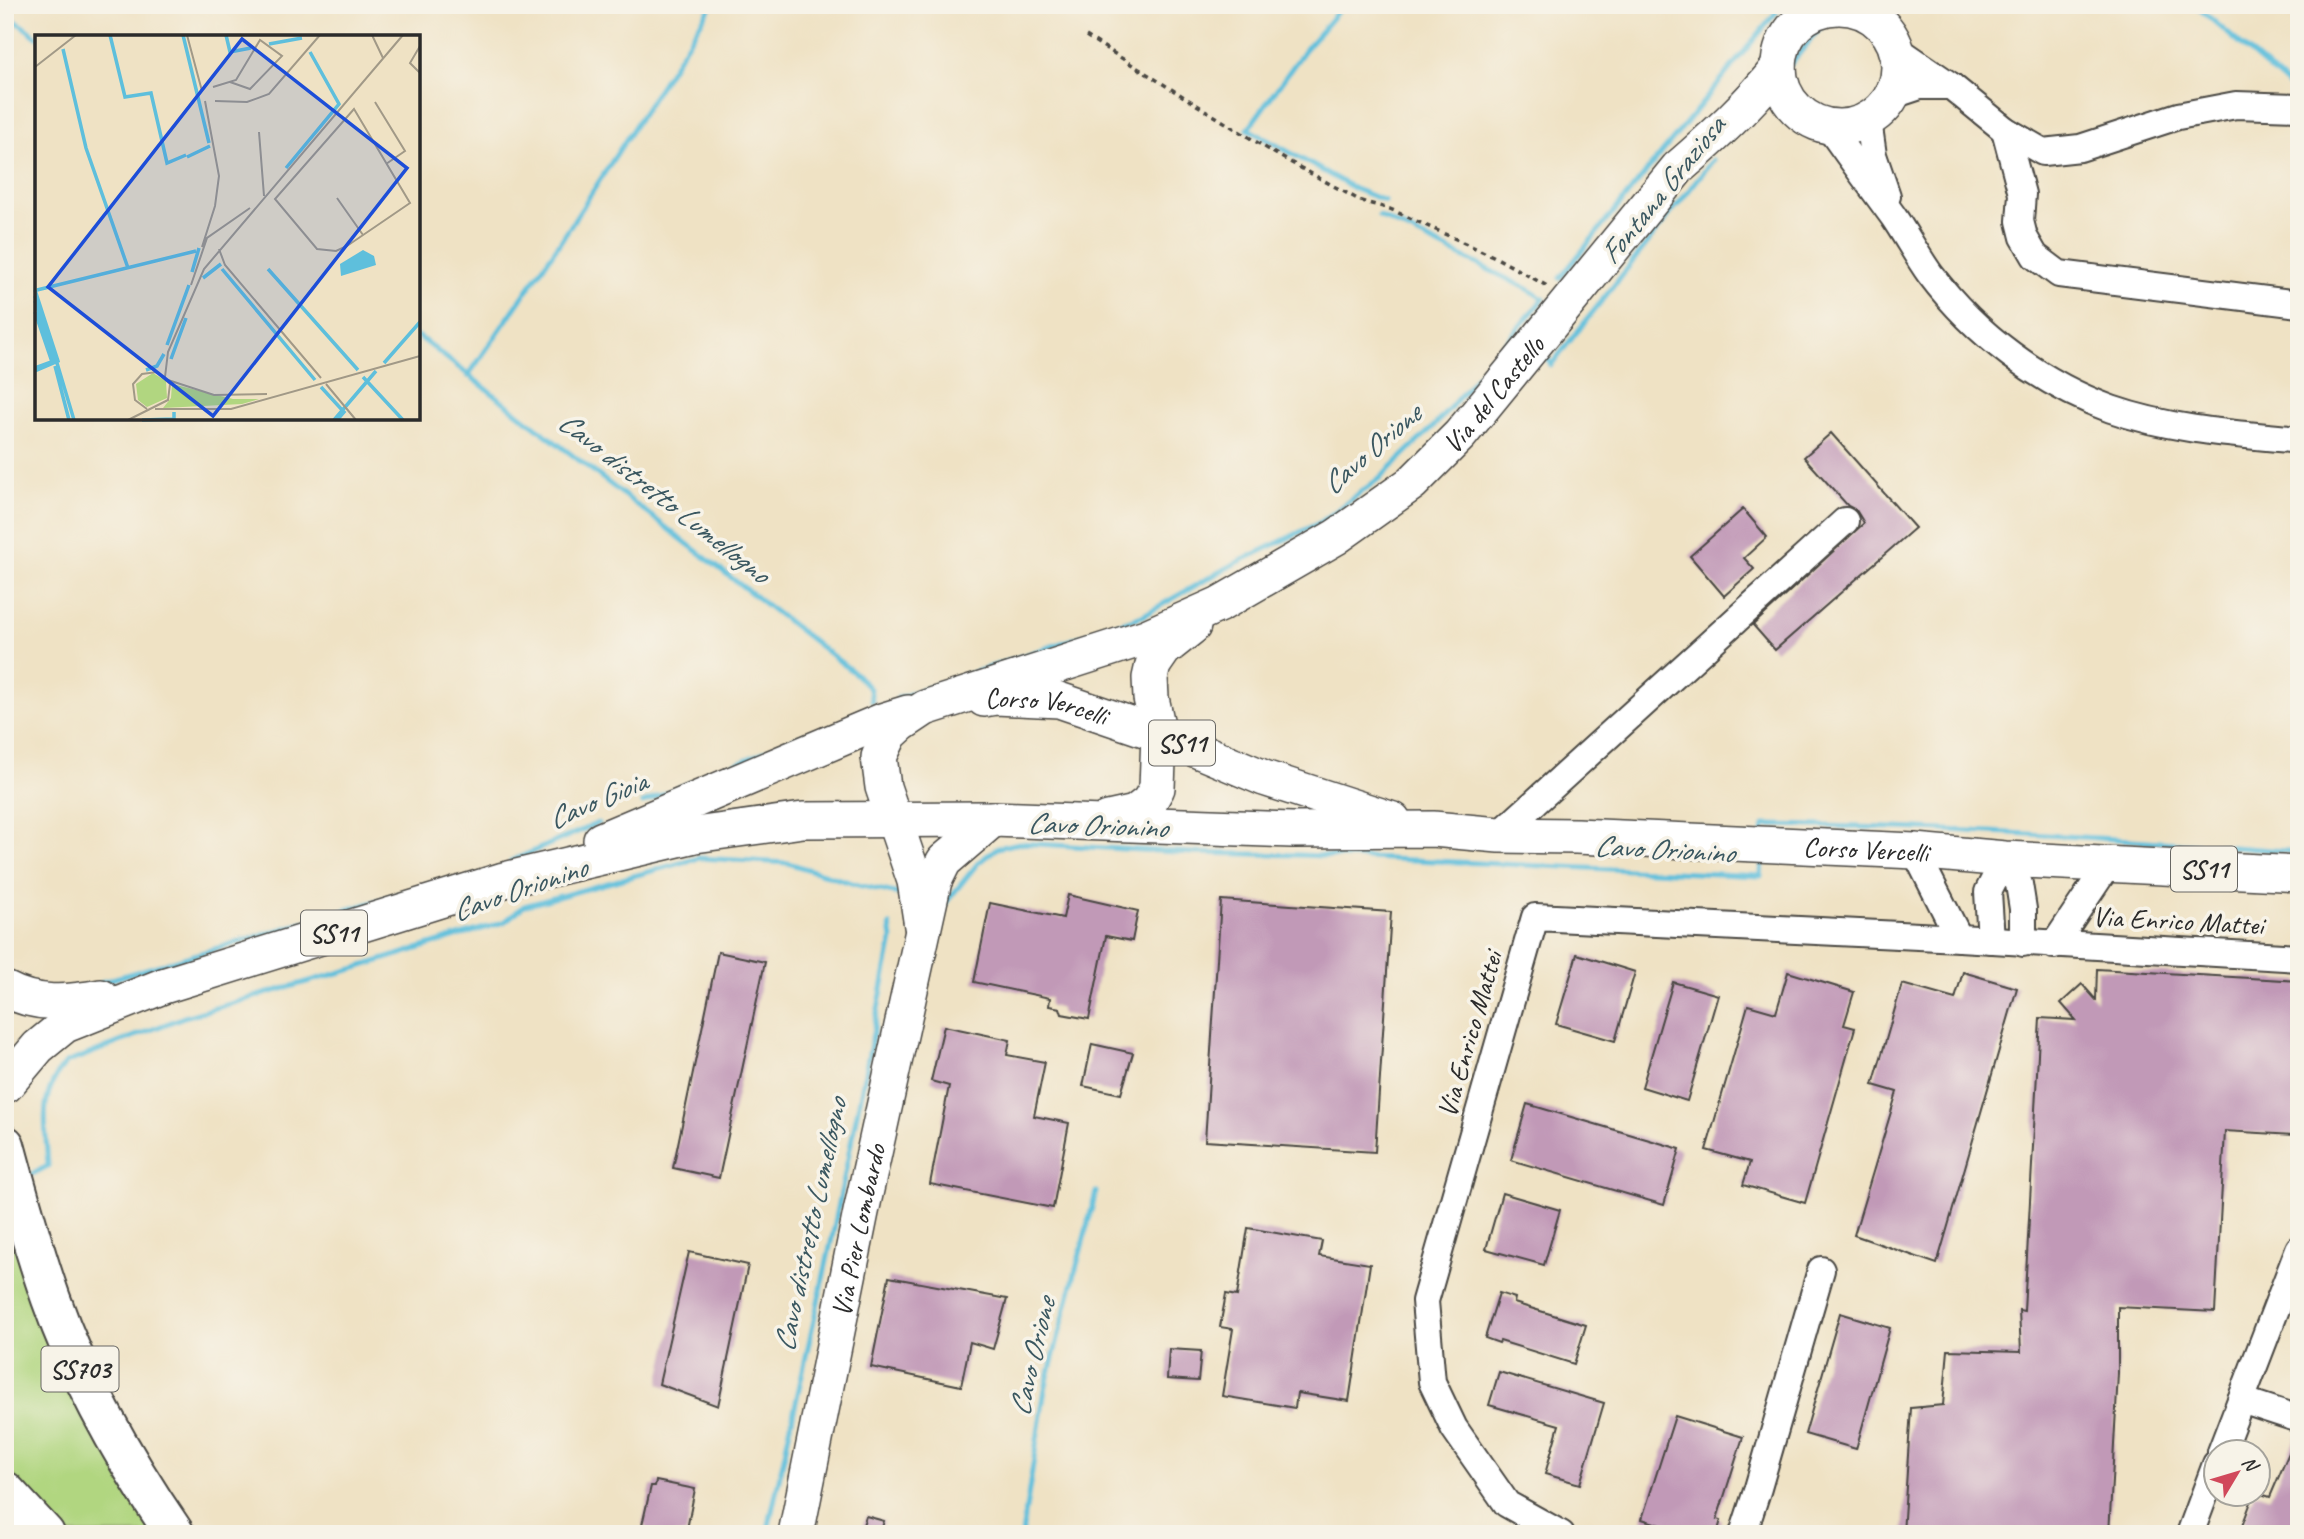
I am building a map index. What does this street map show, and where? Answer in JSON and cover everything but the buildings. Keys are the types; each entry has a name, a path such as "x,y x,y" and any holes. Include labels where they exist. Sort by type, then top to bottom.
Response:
{"highway":[{"name":"SS703","path":"12,1170 51,1299 75,1359 120,1447 175,1534"},
{"path":"5,1491 45,1534"}],"main road":[{"path":"1720,132 1758,118 1814,119 1848,126 1868,120 1882,109 1898,80 1897,50 1876,12 1830,6 1799,21 1788,34 1781,50 1781,84 1788,100 1814,119"},
{"name":"Via del Castello","path":"925,708 1146,637 1220,604 1336,537 1412,484 1460,435 1678,168 1756,96 1779,67"},
{"name":"Via del Castello","path":"1159,734 1151,698 1150,678 1153,665 1164,649 1220,604"},
{"name":"Corso Vercelli","path":"504,880 882,721 925,708 996,697 1059,700 1159,734 1264,778 1381,817 1433,829"},
{"name":"Via Pier Lombardo","path":"923,904 883,787 879,757 890,734 925,708"},
{"path":"1087,823 1135,813 1149,802 1157,788 1159,734"},
{"name":"Corso Vercelli","path":"6,1087 38,1047 65,1024 163,986 504,880 695,835 803,820 993,819 1292,830 1433,829 1499,835 1915,851 2005,859 2299,874"},
{"name":"Via Pier Lombardo","path":"796,1534 923,904 944,861 993,819"},
{"name":"Corso Vercelli","path":"5,989 19,997 69,1003 163,986"},
{"name":"Corso Vercelli","path":"5,1042 6,1087"}],"street":[{"path":"1897,50 1951,86 2005,130 2043,152 2080,148 2178,116 2236,105 2299,107"},
{"path":"1892,94 1920,86 1951,86"},
{"path":"1814,119 1894,218 1930,274 1966,315 2000,347 2035,372 2073,393 2112,409 2155,421 2203,430 2299,440"},
{"path":"1868,120 1873,155 1894,218"},
{"path":"2005,130 2022,194 2020,221 2024,237 2035,256 2060,274 2299,304"},
{"path":"1499,835 1845,521"},
{"path":"1915,851 1959,938"},
{"path":"1991,940 1988,892 2005,859"},
{"path":"2005,859 2019,884 2023,909 2023,943"},
{"name":"Via Enrico Mattei","path":"2054,945 2109,863"},
{"name":"Via Enrico Mattei","path":"1561,1534 1507,1504 1454,1428 1432,1382 1424,1301 1535,917 2299,958"},
{"path":"2226,1438 2299,1249"},
{"path":"1742,1534 1758,1488 1821,1270"},
{"path":"2241,1400 2299,1419"},
{"path":"2190,1534 2202,1503"}],"path":[{"path":"1086,36 1279,156 1361,201 1390,209 1493,256 1544,283 1568,302"}],"green space":[{"path":"5,1202 158,1534 66,1534 5,1467"}],"waterway":[{"path":"468,376 559,244 712,5"},
{"path":"1343,5 1304,51 1248,129 1355,189 1385,201"},
{"name":"Cavo Orione","path":"1560,278 1782,5"},
{"name":"Fontana Graziosa","path":"1790,65 1839,5"},
{"name":"Cavo Orionino","path":"2195,5 2297,93"},
{"name":"Cavo distretto Lumellogno","path":"5,13 35,36"},
{"name":"Fontana Graziosa","path":"1543,351 1551,365 1713,160"},
{"path":"1379,216 1528,289 1543,299"},
{"name":"Cavo Orione","path":"898,698 1142,616 1228,567 1321,522 1381,477 1436,424 1544,298"},
{"name":"Cavo distretto Lumellogno","path":"420,338 856,674 870,689 872,701"},
{"name":"Cavo Gioia","path":"643,803 804,735"},
{"name":"Cavo Gioia","path":"511,861 598,823"},
{"name":"Cavo Orionino","path":"1763,832 1764,825 1898,828 2299,852"},
{"name":"Cavo Orionino","path":"945,904 978,863 997,848 1019,843 1194,853 1302,855 1761,876 1762,856"},
{"name":"Cavo Orionino","path":"28,1176 48,1166 45,1124 47,1099 57,1075 66,1063 184,1017 504,922 524,906 699,858 788,863 858,885 904,895"},
{"name":"Cavo Gioia","path":"102,982 425,887"},
{"name":"Cavo distretto Lumellogno","path":"767,1534 832,1238 892,939 890,925"},
{"name":"Cavo Orione","path":"1022,1534 1045,1389 1096,1192"}]}
